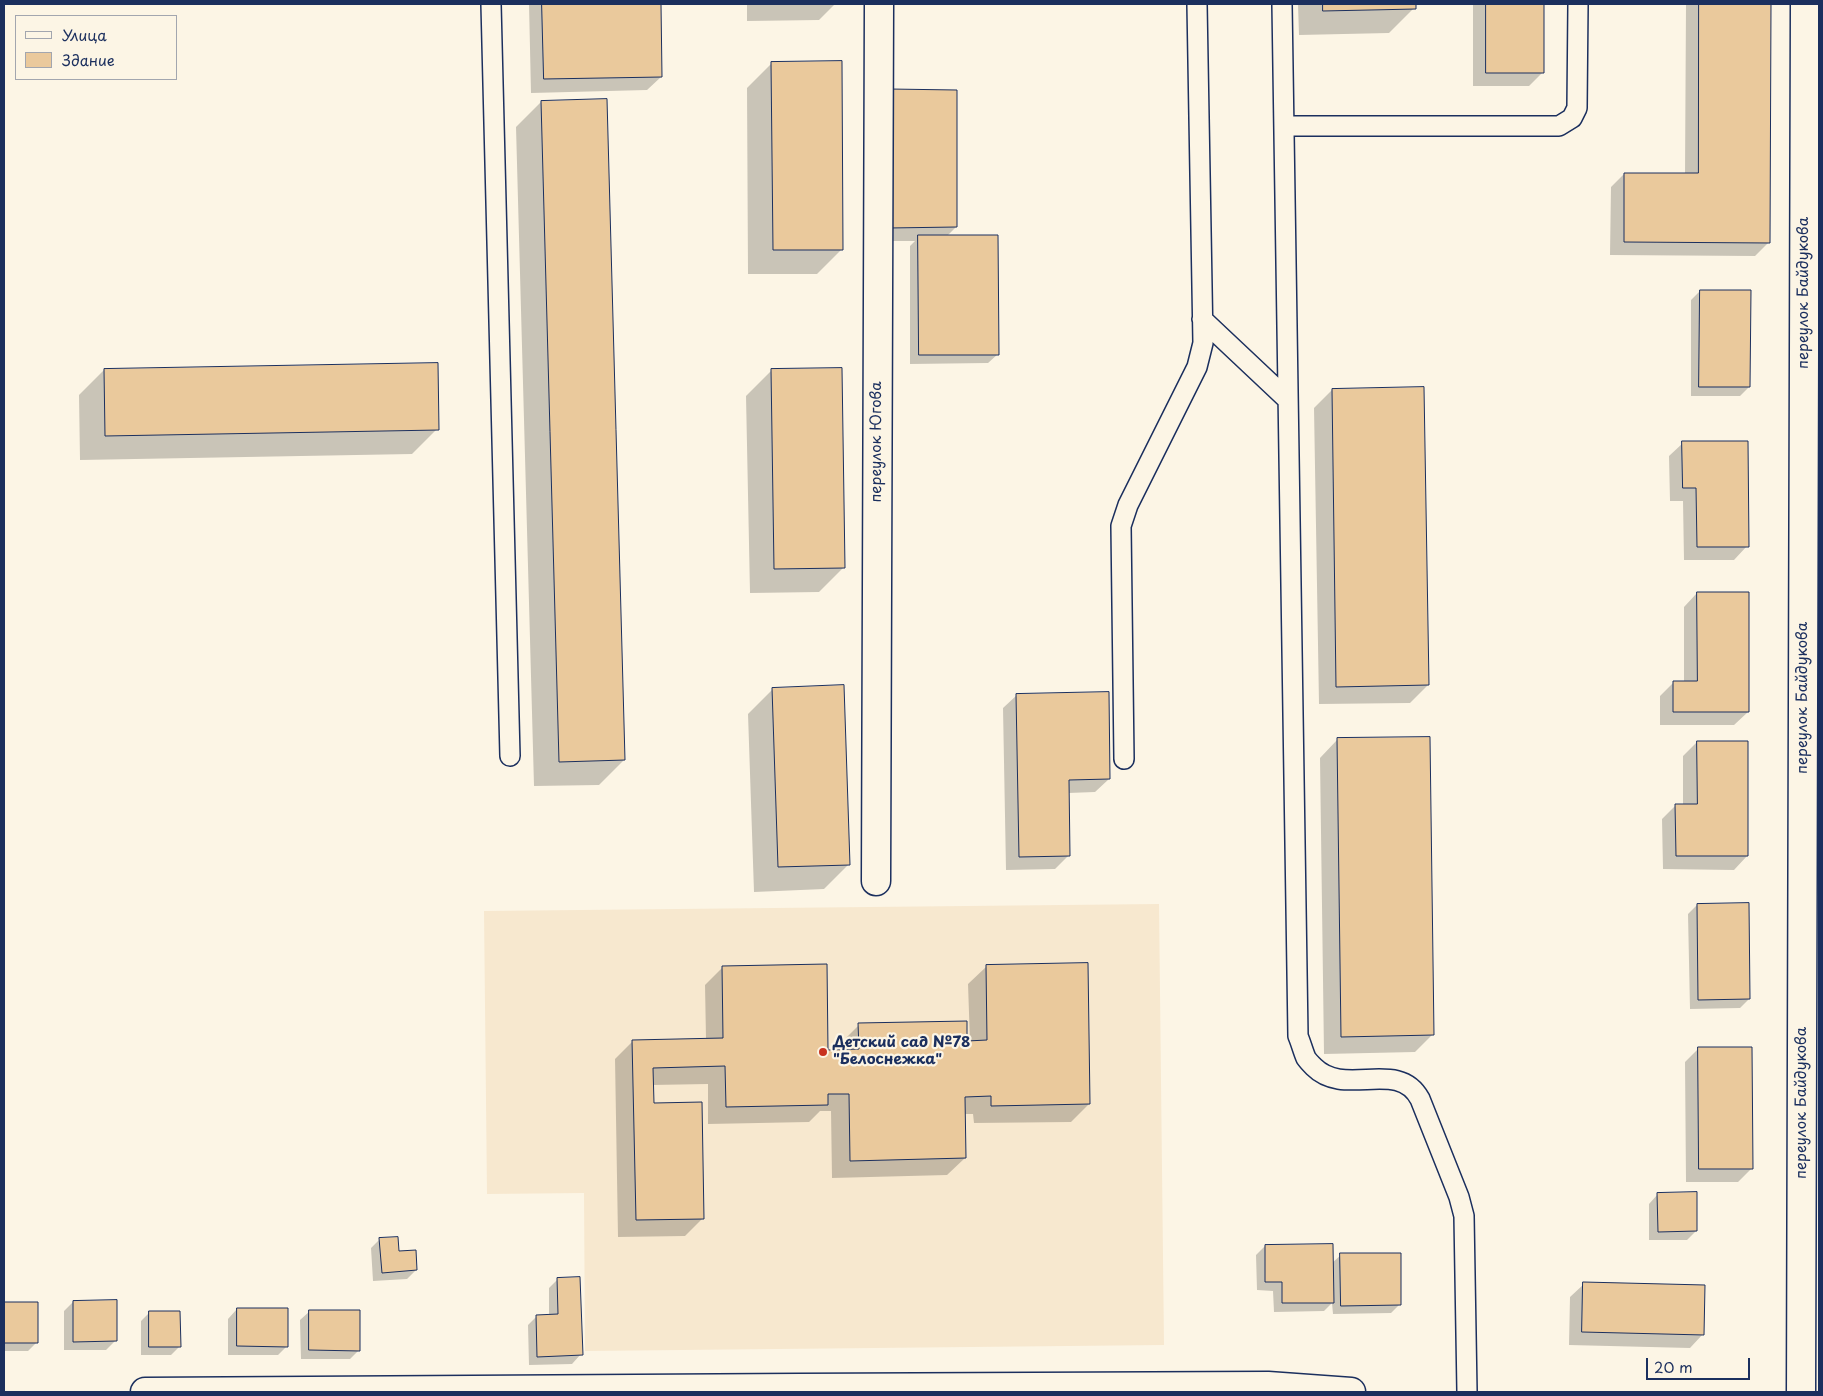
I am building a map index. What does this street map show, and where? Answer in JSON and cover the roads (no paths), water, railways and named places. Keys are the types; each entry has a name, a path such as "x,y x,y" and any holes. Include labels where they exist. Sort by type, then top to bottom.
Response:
{"street":[{"name":"переулок Югова","path":"876,881 878,4"},
{"name":"переулок Байдукова","path":"1801,1392 1804,4"},
{"path":"145,1392 1268,1386 1351,1392"}],"lane":[{"path":"490,4 510,756"},
{"path":"1124,759 1121,526 1128,505 1197,367 1203,342 1197,4"},
{"path":"1282,4 1298,1036 1307,1060 1320,1072 1336,1080 1392,1079 1405,1083 1416,1092 1420,1099 1459,1197 1464,1216 1467,1392"},
{"path":"1284,126 1559,126 1572,118 1577,108 1578,4"},
{"path":"1202,319 1288,400"}],"place":[{"name":"Детский сад №78 \"Белоснежка\"","path":"823,1052"}]}
